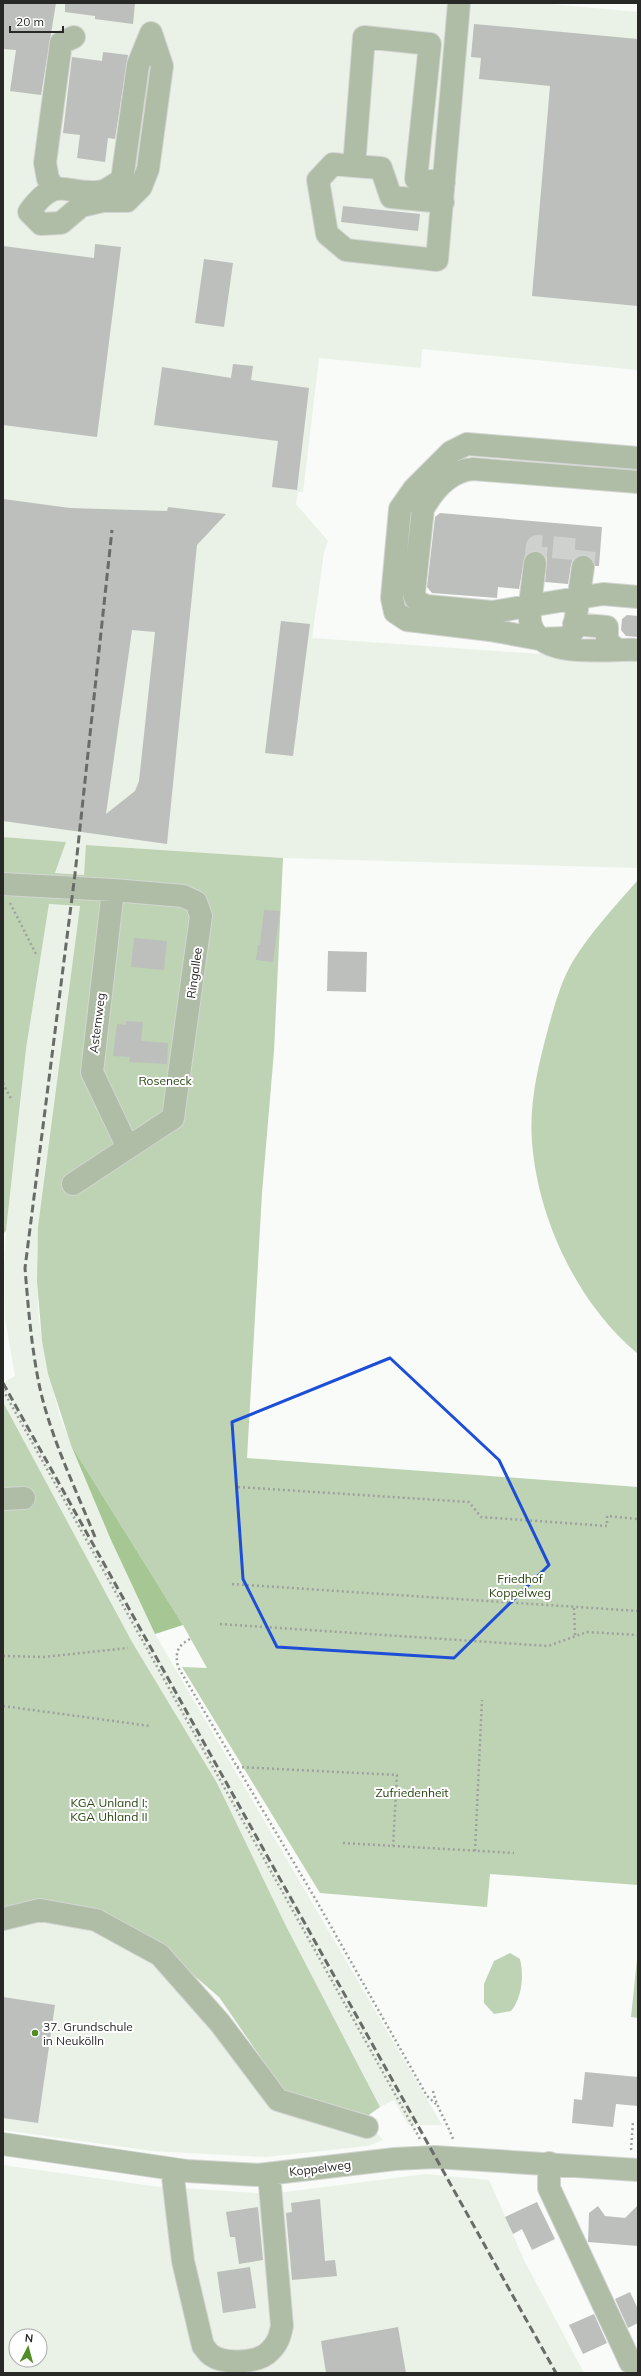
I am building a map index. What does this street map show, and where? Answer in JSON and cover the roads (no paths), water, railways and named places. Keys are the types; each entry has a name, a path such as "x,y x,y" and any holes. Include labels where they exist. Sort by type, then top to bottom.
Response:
{"street":[{"path":"443,192 391,198 381,168 333,164 318,180 327,234 346,250 437,260 443,192 459,3"},
{"path":"151,33 162,66 148,169 141,187 127,201 103,201 81,206 61,223 41,224 29,212 41,196 54,188 104,190 122,180 138,65 151,33"},
{"path":"54,188 48,179 45,163 61,43 74,37"},
{"path":"354,166 364,37 430,44 416,180 443,192"},
{"path":"583,567 574,624 570,635 564,638 540,639 490,630 408,620 395,612 392,598 400,509 414,489 446,457 461,446 476,445 638,458"},
{"path":"584,478 586,454"},
{"path":"638,482 462,470 452,475 442,483 423,509 414,592 415,598 419,603 427,606 492,612 603,594 638,597"},
{"path":"535,563 531,624 540,639 548,644 580,650 604,652 616,649 638,650"},
{"path":"574,624 608,627 607,641 616,649"},
{"name":"Ringallee","path":"5,890 113,890 183,896 196,902 201,916 173,1118 73,1184"},
{"name":"Asternweg","path":"113,890 92,1072 128,1148"},
{"path":"3,1499 24,1498"},
{"path":"3,1919 40,1910 96,1920 160,1955 220,2023 278,2100 367,2127"},
{"name":"Koppelweg","path":"3,2144 172,2169 258,2175 395,2159 430,2157 459,2157 634,2169"},
{"path":"549,2163 549,2188 630,2362 638,2363"},
{"path":"172,2169 183,2261 203,2346 211,2355 224,2360 239,2362 269,2352 278,2341 282,2326 268,2174"}],"tunnel":[{"path":"535,563 537,546 585,550 583,567"}],"railway":[{"path":"95,1537 55,1439 42,1399 33,1351 25,1268 75,874 112,530"},
{"path":"3,1383 556,2373"}],"place":[{"name":"37. Grundschule in Neukölln","path":"35,2033"}],"park label":[{"name":"Roseneck","path":"165,1080"},
{"name":"Friedhof Koppelweg","path":"520,1585"},
{"name":"Zufriedenheit","path":"412,1792"},
{"name":"KGA Unland I; KGA Uhland II","path":"109,1809"}]}
